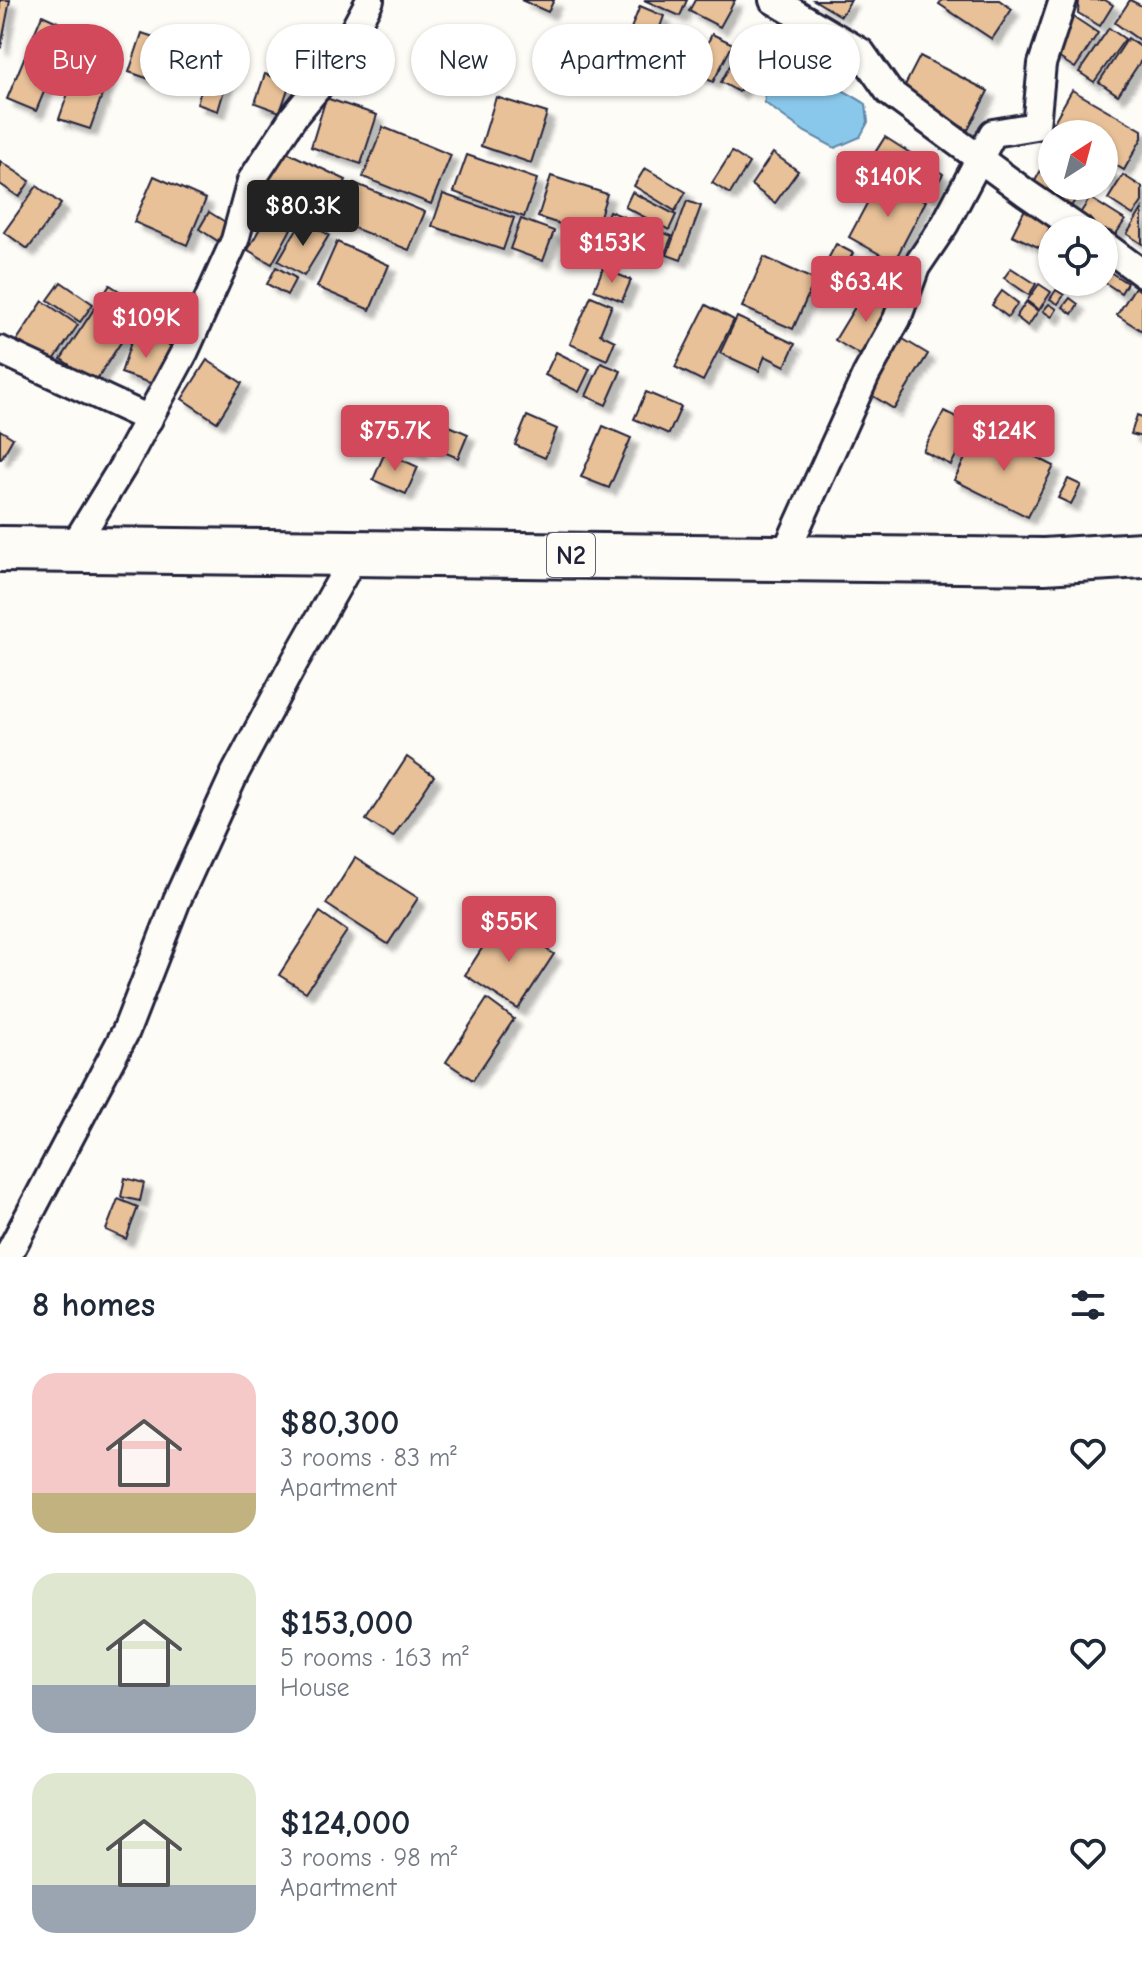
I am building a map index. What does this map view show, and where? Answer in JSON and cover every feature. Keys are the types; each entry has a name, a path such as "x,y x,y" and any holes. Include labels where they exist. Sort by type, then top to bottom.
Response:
{"highway":[{"name":"N2","path":"0,549 1044,561 1142,555"}],"street":[{"path":"72,549 123,466 185,351 235,240 251,181 294,116 333,69 370,0"},
{"path":"773,0 861,52 889,92 1060,216"},
{"path":"783,558 866,375 897,319 916,267 945,224 993,133 1036,126 1042,64 1063,0"},
{"path":"1118,255 1142,273"},
{"path":"0,350 149,419"},
{"path":"7,1257 126,1031 177,900 235,773 356,553"}],"water":[{"path":"765,96 852,96 866,104 868,122 860,137 835,148 805,132 765,103"}],"building":[{"path":"0,0 10,0 1,47 0,46"},
{"path":"521,0 554,0 548,12"},
{"path":"644,0 687,0 680,16"},
{"path":"695,0 735,0 720,27 689,11"},
{"path":"814,0 851,0 841,16"},
{"path":"942,0 999,0 1012,9 992,39 939,4"},
{"path":"1079,0 1105,0 1113,5 1100,26 1078,13"},
{"path":"1130,0 1142,6 1142,42 1115,23"},
{"path":"640,6 664,16 661,24 633,24"},
{"path":"42,15 62,24 38,24"},
{"path":"1074,17 1098,33 1075,68 1050,52"},
{"path":"1109,28 1125,39 1094,82 1079,72"},
{"path":"713,34 729,42 729,52 713,82"},
{"path":"1128,38 1142,48 1142,59 1118,95 1099,82"},
{"path":"140,39 140,76 129,72"},
{"path":"920,56 988,91 968,130 900,95"},
{"path":"24,58 24,96 42,96 36,111 7,99"},
{"path":"729,67 729,86 721,82"},
{"path":"265,74 266,96 286,96 280,112 255,103"},
{"path":"1072,90 1142,130 1142,138 1124,170 1118,166 1118,120 1055,120"},
{"path":"67,96 102,96 90,129 59,119"},
{"path":"199,96 222,96 218,111 197,104"},
{"path":"496,97 547,113 531,163 481,146"},
{"path":"326,98 377,115 361,164 311,147"},
{"path":"383,127 451,155 431,204 363,177"},
{"path":"885,137 943,174 930,196 871,159"},
{"path":"276,147 346,180 327,220 258,187"},
{"path":"732,152 749,163 730,194 712,183"},
{"path":"773,153 798,171 775,203 751,185"},
{"path":"467,155 537,179 524,217 454,192"},
{"path":"0,161 30,181 19,197 0,184"},
{"path":"645,168 686,192 675,211 634,186"},
{"path":"1123,175 1142,187 1142,202 1133,215 1110,200 1118,200 1118,183"},
{"path":"154,176 206,199 187,245 134,222"},
{"path":"551,176 607,194 594,235 538,217"},
{"path":"1038,176 1038,192 1031,188"},
{"path":"881,177 926,201 894,262 849,237"},
{"path":"354,183 425,212 409,250 339,222"},
{"path":"37,186 61,204 28,249 4,232"},
{"path":"632,192 676,215 669,230 625,207"},
{"path":"443,194 514,218 503,250 432,226"},
{"path":"1052,200 1075,200 1069,210"},
{"path":"1089,200 1093,200 1125,220 1118,231 1118,216 1079,215"},
{"path":"687,201 701,206 681,260 667,255"},
{"path":"1026,207 1043,216 1038,216 1038,247 1012,235"},
{"path":"1142,209 1142,244 1127,234"},
{"path":"609,211 672,236 664,256 601,231"},
{"path":"209,212 232,226 221,243 199,229"},
{"path":"267,215 291,229 272,264 248,250"},
{"path":"521,219 554,231 543,261 510,249"},
{"path":"302,220 329,235 304,276 278,261"},
{"path":"337,242 389,265 370,310 317,287"},
{"path":"836,244 853,253 838,281 821,272"},
{"path":"764,257 815,280 793,329 742,307"},
{"path":"276,267 296,278 287,295 267,284"},
{"path":"603,268 631,280 622,301 594,290"},
{"path":"1011,268 1036,284 1029,295 1004,278"},
{"path":"1118,277 1127,283 1121,293 1118,291"},
{"path":"61,282 93,304 80,322 48,300"},
{"path":"110,285 144,307 95,382 61,359"},
{"path":"1038,285 1038,296 1048,296 1039,310 1027,301"},
{"path":"1135,287 1142,292 1142,331 1117,315"},
{"path":"866,289 898,309 867,359 835,340"},
{"path":"1002,291 1018,303 1008,317 992,305"},
{"path":"591,296 612,305 600,334 615,341 607,360 570,344"},
{"path":"1052,296 1063,296 1058,304 1050,299"},
{"path":"1070,298 1078,304 1072,314 1063,307"},
{"path":"43,301 78,325 52,363 17,340"},
{"path":"1026,302 1038,311 1028,326 1016,317"},
{"path":"1049,304 1057,309 1052,317 1043,311"},
{"path":"706,305 734,320 703,381 675,367"},
{"path":"737,317 795,344 785,366 765,356 759,371 720,353"},
{"path":"134,333 172,346 159,386 121,373"},
{"path":"898,336 928,354 894,409 865,391"},
{"path":"556,352 590,369 579,392 545,375"},
{"path":"207,360 242,383 217,422 182,399"},
{"path":"601,363 621,371 606,405 586,396"},
{"path":"646,392 681,407 669,434 634,419"},
{"path":"408,410 433,420 419,452 394,441"},
{"path":"944,411 972,425 951,465 923,451"},
{"path":"1137,415 1142,417 1142,437 1131,434"},
{"path":"527,416 557,429 545,458 515,445"},
{"path":"438,421 468,434 458,458 427,445"},
{"path":"603,426 631,438 609,488 581,477"},
{"path":"980,429 1054,466 1028,517 954,480"},
{"path":"0,430 13,438 1,459 0,459"},
{"path":"385,452 418,467 406,494 373,480"},
{"path":"1068,479 1081,485 1071,504 1058,498"},
{"path":"407,757 434,776 393,837 366,820"},
{"path":"355,858 418,898 388,944 326,904"},
{"path":"320,912 347,931 306,992 279,975"},
{"path":"500,920 554,954 518,1009 465,975"},
{"path":"487,999 514,1019 473,1080 446,1062"},
{"path":"125,1178 144,1183 140,1201 121,1197"},
{"path":"118,1199 138,1207 126,1239 106,1230"}]}
